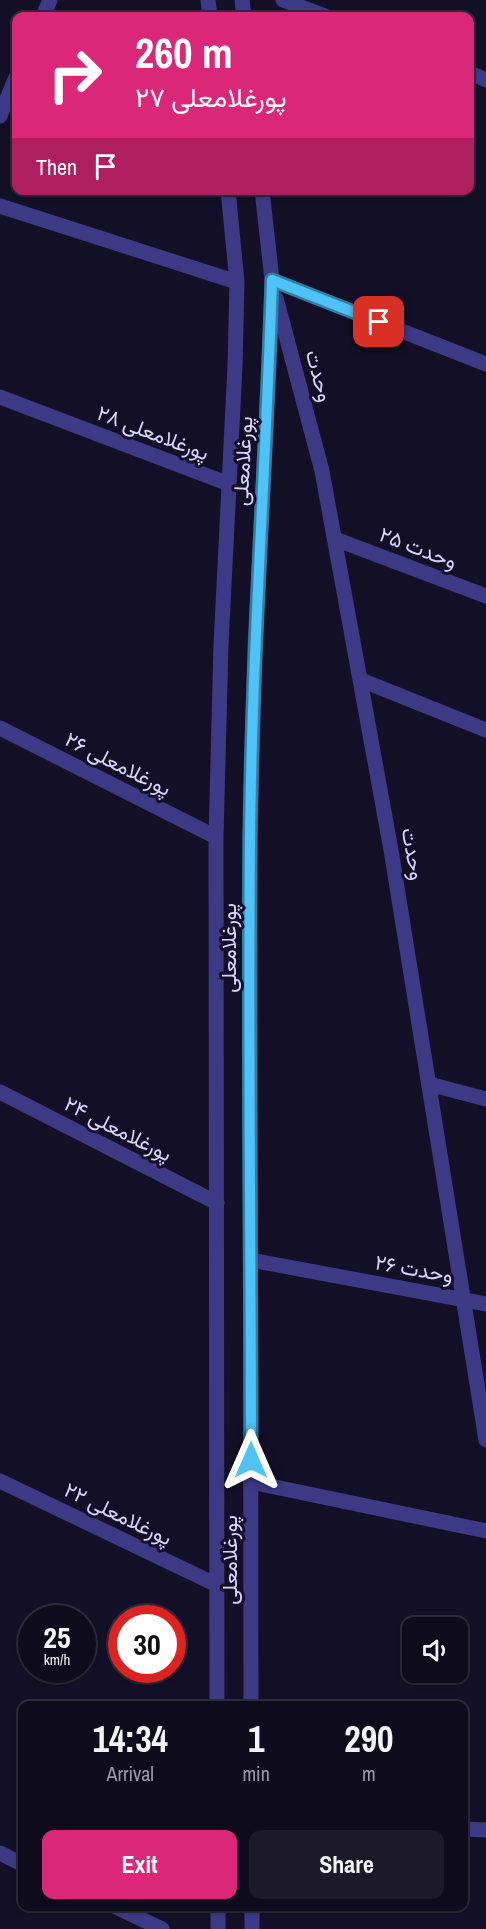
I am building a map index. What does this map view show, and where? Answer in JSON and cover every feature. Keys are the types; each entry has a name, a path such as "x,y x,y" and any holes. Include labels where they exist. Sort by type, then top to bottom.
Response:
{"street":[{"path":"283,0 314,12"},
{"path":"0,116 12,87"},
{"name":"پورغلامعلی","path":"217,1701 216,837 221,645 237,282 228,195"},
{"name":"پورغلامعلی","path":"251,1701 250,838 255,646 272,280 263,195"},
{"path":"0,206 237,282"},
{"path":"272,280 486,364"},
{"name":"وحدت","path":"272,280 322,471 335,539 393,862 486,1440"},
{"name":"پورغلامعلی ۲۸","path":"0,397 229,484"},
{"name":"وحدت ۲۵","path":"335,539 486,596"},
{"path":"361,680 486,730"},
{"name":"پورغلامعلی ۲۶","path":"0,728 216,837"},
{"path":"429,1084 486,1099"},
{"name":"پورغلامعلی ۲۴","path":"0,1092 216,1203"},
{"name":"وحدت ۲۶","path":"251,1260 486,1304"},
{"name":"پورغلامعلی ۲۲","path":"0,1480 217,1585"},
{"path":"251,1482 486,1531"},
{"path":"468,1829 486,1830"},
{"path":"0,1853 18,1862"},
{"path":"124,1911 162,1929"},
{"path":"218,1911 218,1929"},
{"path":"252,1911 252,1929"}],"route":[{"path":"251,1460 250,838 255,646 272,280 379,322"}]}
